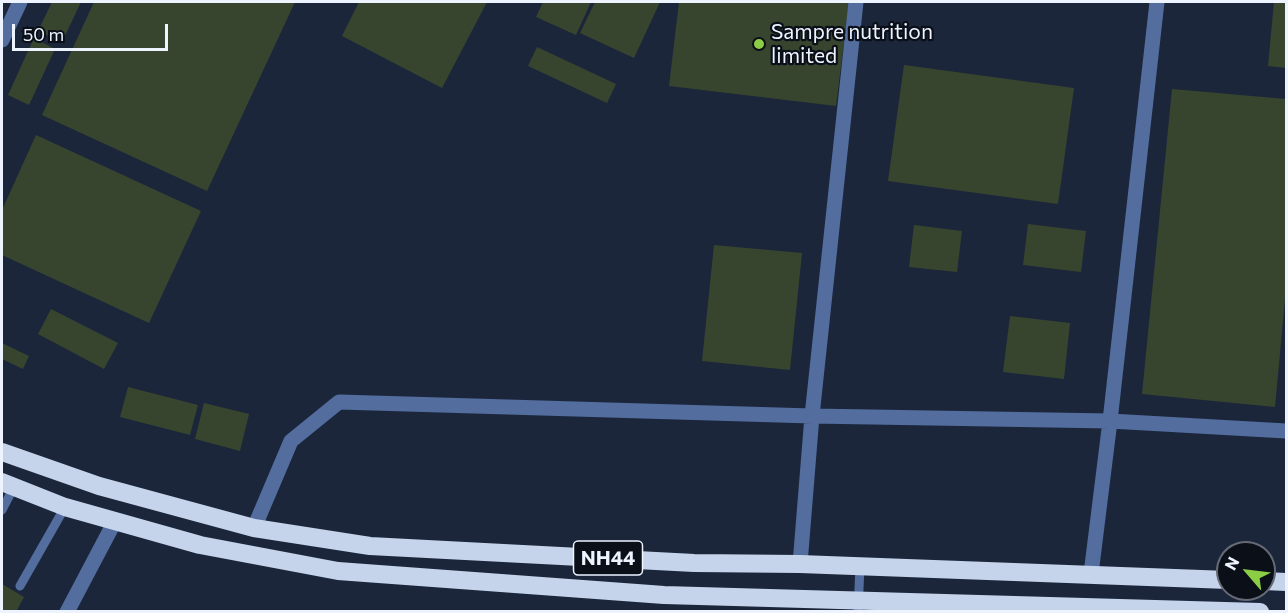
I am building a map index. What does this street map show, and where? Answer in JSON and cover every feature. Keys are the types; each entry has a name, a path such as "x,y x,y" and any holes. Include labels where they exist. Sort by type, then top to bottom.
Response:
{"highway":[{"name":"NH44","path":"2,452 99,486 254,528 370,546 694,563 800,564 1216,579"},
{"name":"NH44","path":"8,485 64,507 200,545 338,571 664,595 859,606 1260,612"}],"street":[{"path":"2,40 21,2"},
{"path":"800,564 812,416 856,2"},
{"path":"1091,574 1157,2"},
{"path":"254,528 291,441 339,402 812,416 1110,421 1287,431"},
{"path":"67,612 115,521"}],"lane":[{"path":"2,510 8,485"},
{"path":"20,586 64,507"},
{"path":"859,606 860,566"}],"building":[{"path":"52,2 81,2 62,42 38,31"},
{"path":"94,2 295,2 207,191 42,115"},
{"path":"359,2 487,2 442,88 342,36"},
{"path":"543,2 591,2 576,35 536,17"},
{"path":"595,2 660,2 634,58 580,33"},
{"name":"Sampre nutrition limited","path":"679,2 849,2 836,106 669,86"},
{"path":"1274,2 1286,2 1286,68 1268,66"},
{"path":"34,38 55,49 29,105 8,95"},
{"path":"537,47 616,84 607,103 528,66"},
{"path":"904,65 1074,88 1058,204 888,181"},
{"path":"1172,89 1286,99 1286,288 1275,407 1142,394"},
{"path":"36,135 201,211 149,323 2,255 2,210"},
{"path":"1028,224 1086,231 1081,272 1023,265"},
{"path":"914,225 962,231 957,272 909,267"},
{"path":"714,245 802,253 790,370 702,361"},
{"path":"51,309 118,343 104,369 38,334"},
{"path":"1010,316 1070,323 1064,379 1003,372"},
{"path":"2,343 29,356 23,369 2,359"},
{"path":"128,387 198,405 190,435 120,417"},
{"path":"204,403 249,414 240,451 195,439"},
{"path":"2,584 24,597 16,612 2,612"}],"place":[{"name":"Sampre nutrition limited","path":"759,44"}]}
